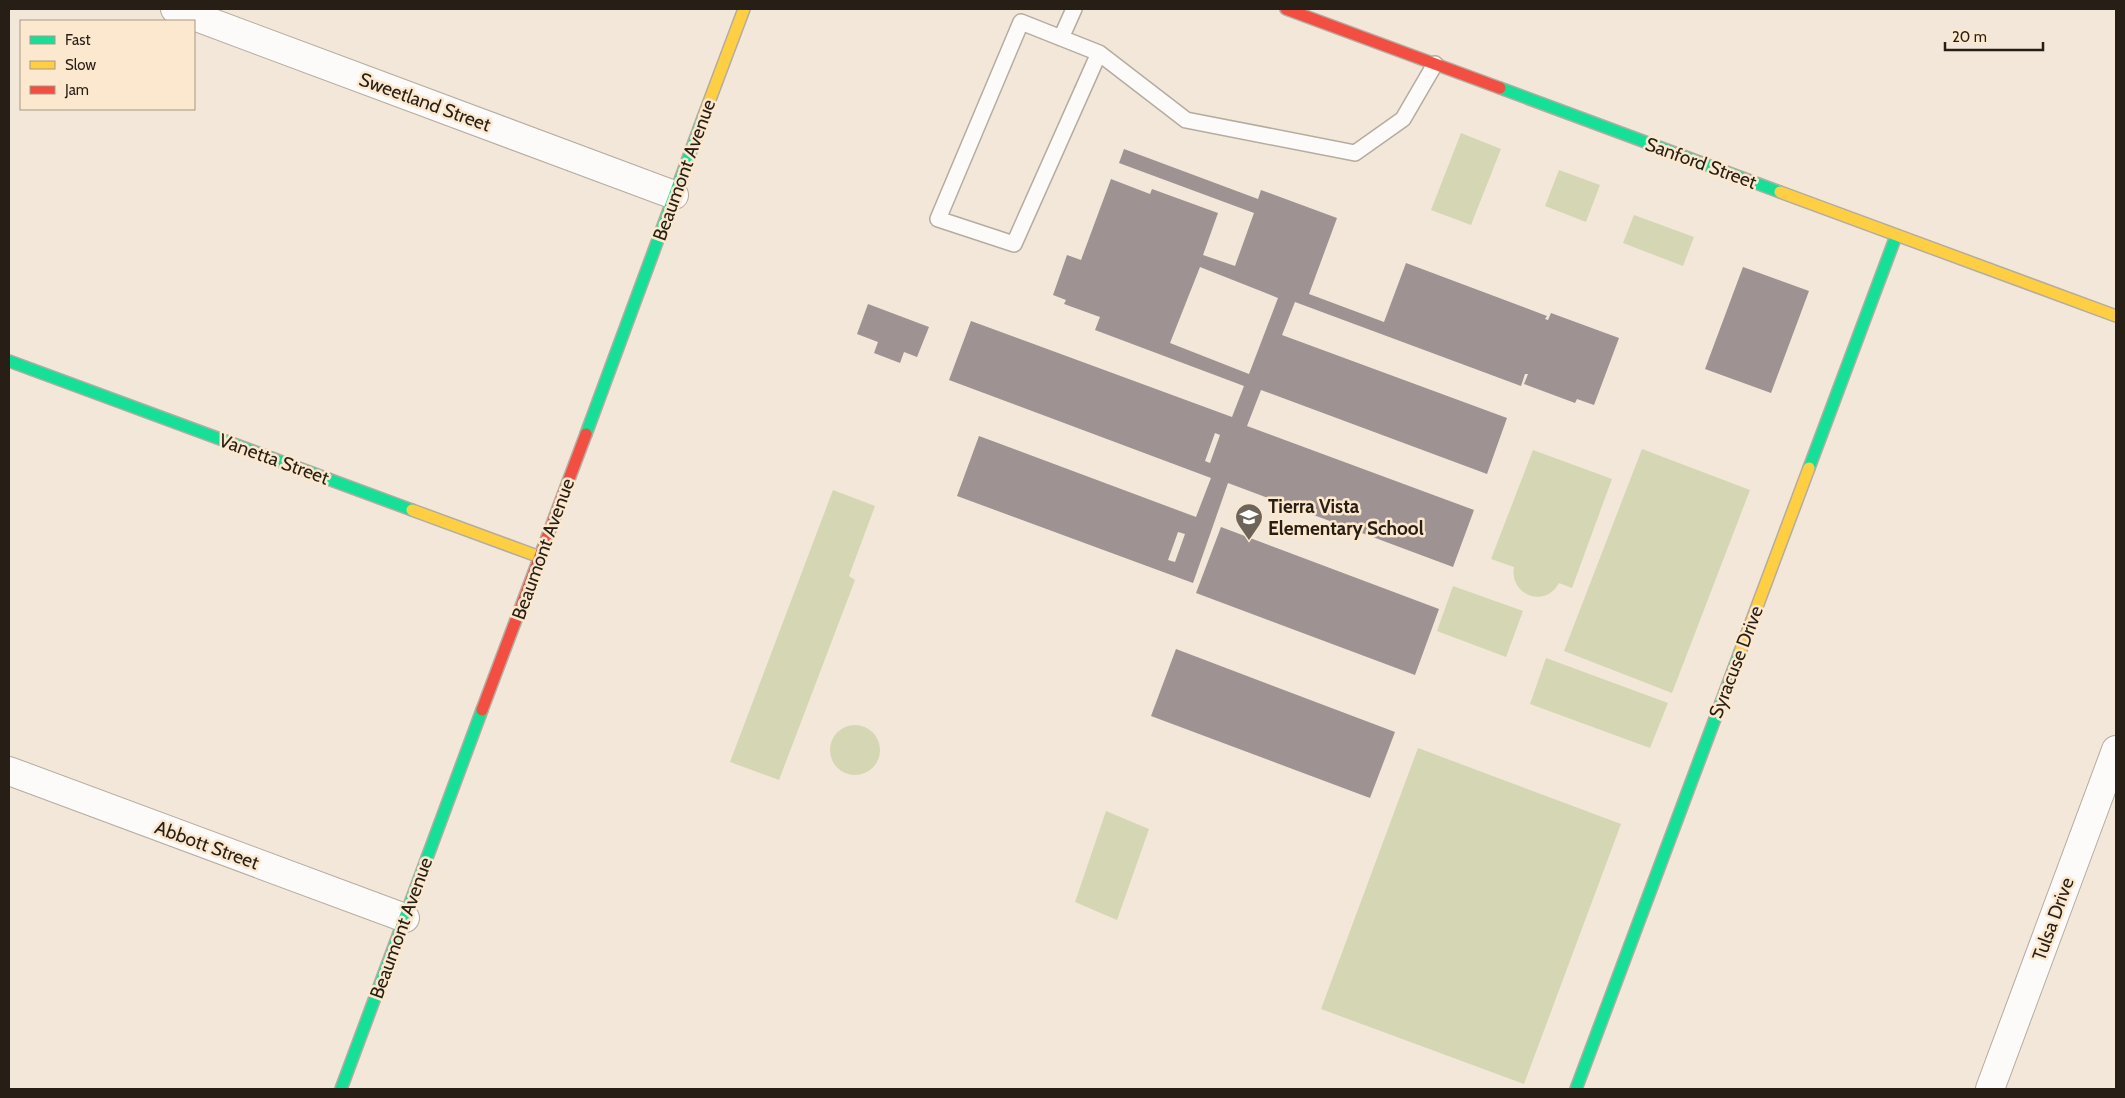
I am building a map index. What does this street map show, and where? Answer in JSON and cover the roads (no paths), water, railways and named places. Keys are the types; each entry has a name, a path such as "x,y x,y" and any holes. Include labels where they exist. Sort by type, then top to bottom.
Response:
{"street":[{"name":"Sweetland Street","path":"175,9 674,195"},
{"name":"Beaumont Avenue","path":"341,1089 744,9"},
{"name":"Sanford Street","path":"1286,9 2116,316"},
{"name":"Syracuse Drive","path":"1576,1089 1896,236"},
{"name":"Vanetta Street","path":"9,361 540,557"},
{"name":"Tulsa Drive","path":"1990,1089 2116,750"},
{"name":"Abbott Street","path":"9,772 405,918"}],"lane":[{"path":"1061,38 1074,9"},
{"path":"1099,53 1014,244 938,219 1021,22 1099,53 1186,120 1355,153 1403,119 1434,64"}],"place":[{"name":"Tierra Vista Elementary School","path":"1249,541"}]}
